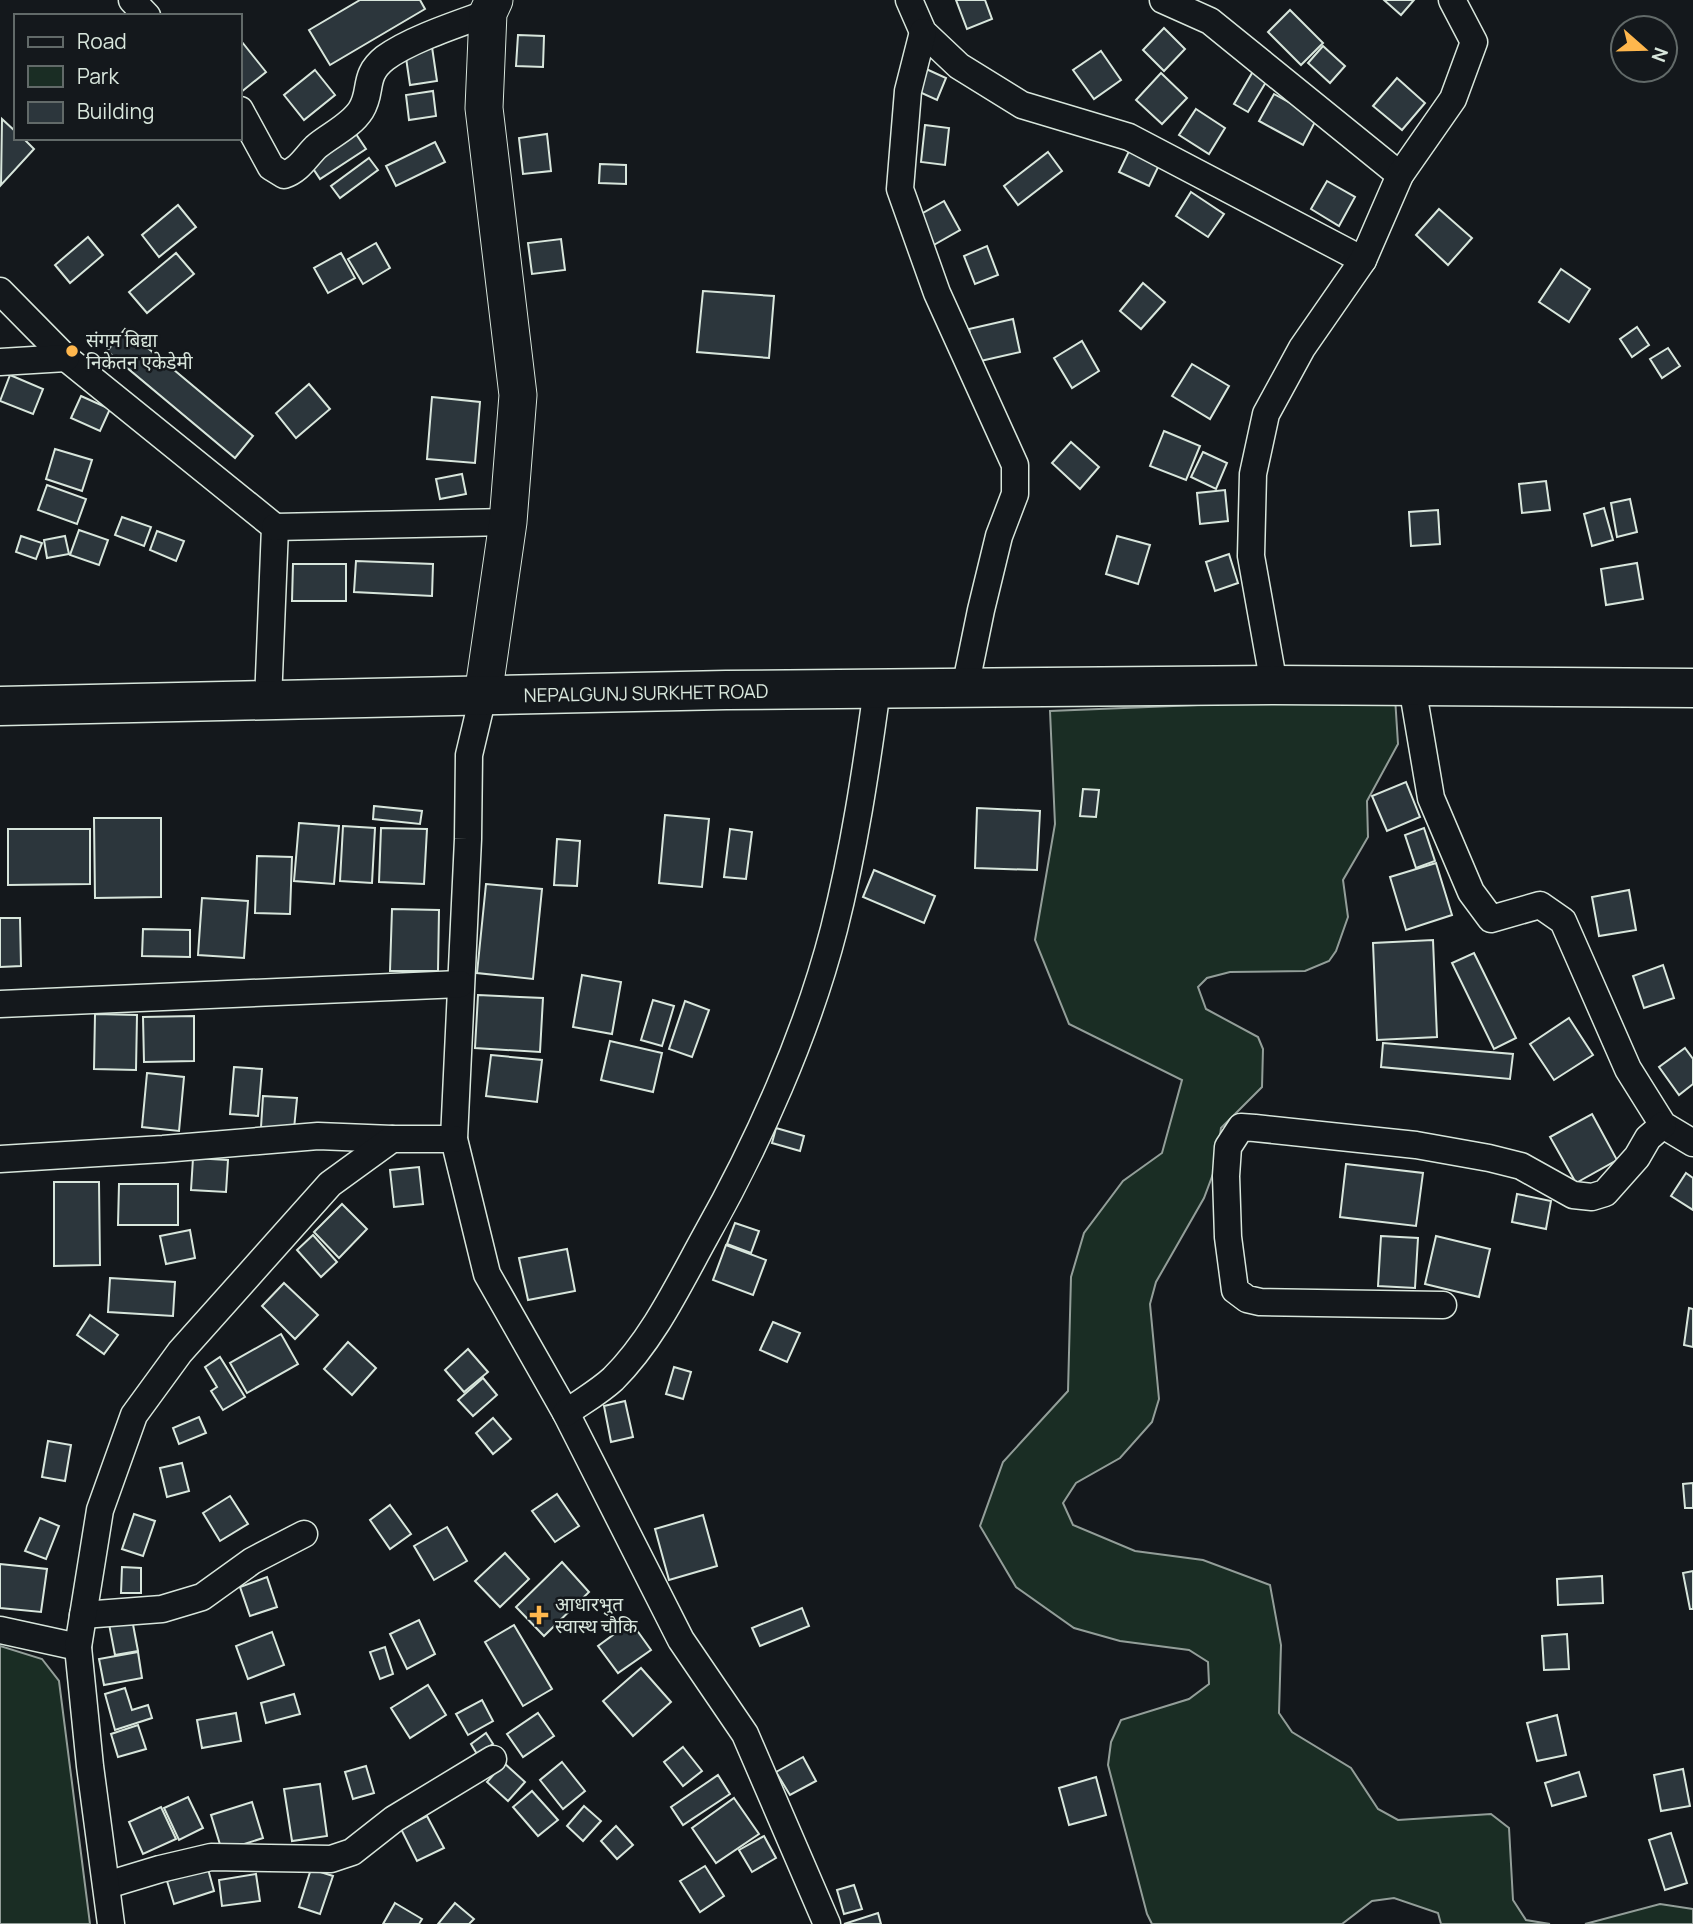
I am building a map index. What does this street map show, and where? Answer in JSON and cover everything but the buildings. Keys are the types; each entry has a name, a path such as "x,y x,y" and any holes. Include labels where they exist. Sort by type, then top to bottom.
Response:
{"main road":[{"name":"NEPALGUNJ SURKHET ROAD","path":"0,706 726,690 1283,685 1693,688"}],"street":[{"path":"132,0 145,14"},
{"path":"909,0 923,32 959,66 1022,105 1129,137 1363,260"},
{"path":"1163,0 1210,21 1401,175"},
{"path":"1283,685 1251,556 1253,474 1266,414 1302,348 1363,260 1401,175 1453,99 1474,42 1452,0"},
{"path":"242,114 271,167 284,175 294,172 316,148 354,119 362,108 369,75 385,58 491,7 484,108 518,395 508,522 483,696 469,755 468,839 454,1139 487,1274 566,1413 681,1640 745,1734 827,1924"},
{"path":"923,32 908,91 900,189 937,293 1015,465 1015,494 999,537 965,688"},
{"path":"0,291 66,358 275,527 508,522"},
{"path":"0,362 66,358"},
{"path":"268,701 275,527"},
{"path":"1399,687 1431,798 1471,892 1491,919 1539,905 1563,921 1628,1069 1662,1125 1693,1143"},
{"path":"566,1413 612,1380 651,1334 715,1219 766,1119 804,1022 834,930 861,804 877,689"},
{"path":"0,1004 460,984"},
{"path":"1443,1304 1260,1302 1235,1290 1228,1237 1227,1147 1241,1127 1416,1145 1465,1154 1521,1166 1573,1195 1592,1197 1605,1193 1637,1157 1647,1138 1662,1125"},
{"path":"0,1158 318,1136 454,1139"},
{"path":"111,1924 90,1766 78,1647 100,1510 134,1415 180,1352 330,1184 392,1139"},
{"path":"83,1615 162,1609 202,1597 252,1561 304,1534"},
{"path":"0,1630 78,1647"},
{"path":"107,1885 211,1857 331,1859 352,1853 394,1819 493,1759"}],"green space":[{"path":"1395,697 1398,744 1367,801 1368,837 1343,880 1348,917 1336,951 1329,961 1305,971 1230,972 1207,978 1198,987 1206,1009 1258,1037 1263,1049 1262,1087 1221,1128 1216,1166 1204,1198 1156,1282 1150,1304 1159,1399 1152,1422 1120,1458 1076,1483 1063,1503 1073,1525 1135,1551 1203,1560 1270,1585 1281,1645 1279,1713 1292,1732 1351,1768 1378,1809 1398,1820 1491,1814 1509,1828 1513,1900 1526,1920 1550,1924 1441,1924 1438,1913 1394,1898 1372,1901 1342,1924 1152,1924 1147,1914 1108,1765 1111,1742 1121,1720 1189,1699 1209,1684 1208,1662 1189,1650 1120,1641 1074,1628 1016,1587 980,1526 1003,1462 1068,1391 1071,1277 1084,1233 1123,1181 1162,1153 1182,1080 1069,1024 1035,940 1055,824 1050,711"},
{"path":"0,1646 42,1659 59,1681 90,1924 0,1924"},
{"path":"1660,1904 1693,1909 1693,1924 1585,1924"}],"place":[{"name":"संगम बिद्या निकेतन एकेडेमी","path":"72,351"},
{"name":"आधारभुत स्वास्थ चौकि","path":"539,1615"}]}
